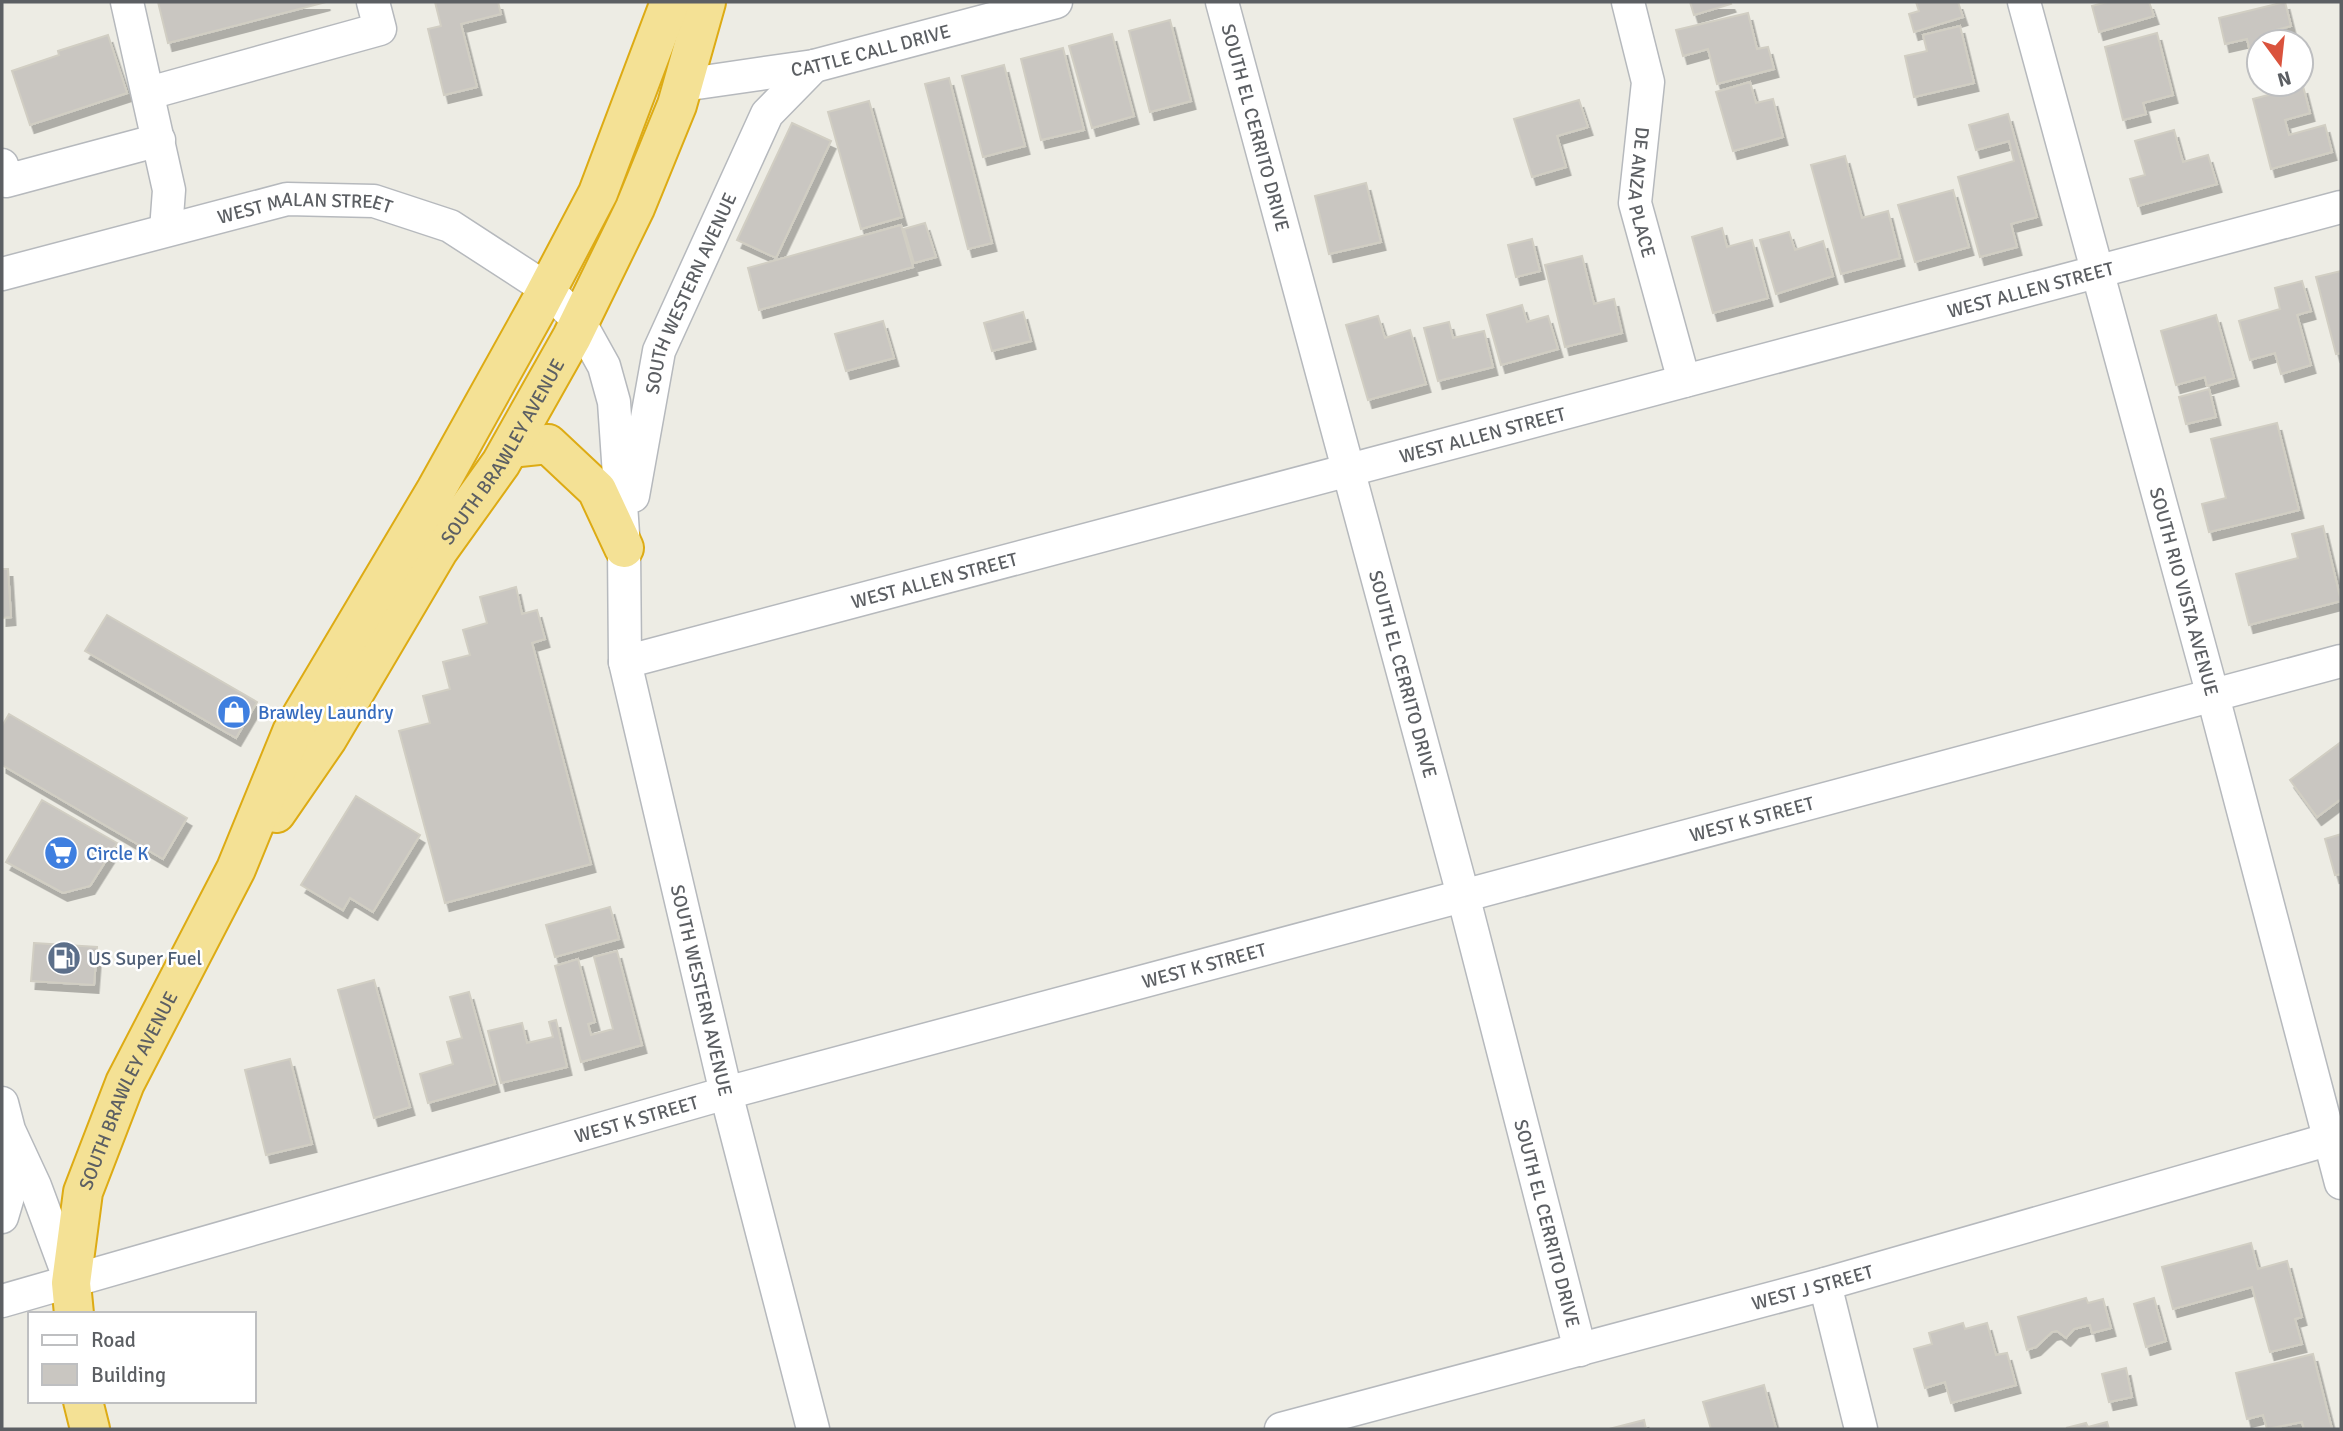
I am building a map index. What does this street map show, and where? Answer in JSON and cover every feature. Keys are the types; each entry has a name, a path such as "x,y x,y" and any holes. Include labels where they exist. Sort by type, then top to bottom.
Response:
{"highway":[{"name":"SOUTH BRAWLEY AVENUE","path":"73,1298 83,1192 125,1083 236,869 292,732 436,491 598,193 670,2"},
{"name":"SOUTH BRAWLEY AVENUE","path":"236,869 327,739 438,551 501,463 579,321 635,208 683,86 706,2"},
{"path":"510,447 548,444 597,490 624,548"},
{"path":"84,1403 90,1429"}],"street":[{"path":"127,2 169,190 166,230"},
{"path":"149,93 380,29 373,2"},
{"name":"CATTLE CALL DRIVE","path":"683,86 814,66 1056,2"},
{"name":"SOUTH EL CERRITO DRIVE","path":"1222,2 1463,895 1580,1350"},
{"name":"DE ANZA PLACE","path":"1628,2 1648,82 1635,204 1684,381"},
{"name":"SOUTH RIO VISTA AVENUE","path":"2024,2 2335,1138 2341,1183"},
{"name":"SOUTH WESTERN AVENUE","path":"624,548 659,351 767,114 814,66"},
{"path":"2,165 6,181 159,140"},
{"name":"WEST MALAN STREET","path":"2,274 287,200 374,201 450,226 547,289 579,321"},
{"name":"WEST ALLEN STREET","path":"625,662 2341,207"},
{"name":"SOUTH WESTERN AVENUE","path":"579,321 604,366 614,402 624,548 625,662 726,1093 813,1429"},
{"name":"WEST K STREET","path":"2,1301 73,1298 726,1093 2341,661"},
{"path":"5,1117 35,1186 73,1298"},
{"path":"2,1217 10,1190 5,1117"},
{"name":"WEST J STREET","path":"1281,1429 1825,1284 2335,1138"},
{"path":"1825,1284 1861,1429"}],"building":[{"path":"158,2 326,2 168,43"},
{"path":"435,2 498,2 501,14 461,24 477,87 444,95 428,29 441,26"},
{"path":"1690,2 1730,2 1731,4 1694,15"},
{"path":"1916,2 1958,2 1963,17 1914,32 1909,14 1919,11"},
{"path":"2107,2 2149,2 2154,16 2099,32 2092,6"},
{"path":"2285,2 2291,26 2245,28 2245,39 2225,44 2219,18"},
{"path":"1748,13 1757,49 1768,47 1774,69 1717,84 1708,49 1683,56 1676,30"},
{"path":"1170,20 1191,101 1150,112 1129,31"},
{"path":"1960,26 1974,83 1914,97 1905,56 1927,51 1923,35"},
{"path":"2157,33 2173,95 2143,103 2146,114 2123,120 2105,47"},
{"path":"1112,34 1134,116 1092,128 1069,46"},
{"path":"108,35 127,93 30,125 12,71 59,55 58,51"},
{"path":"1063,48 1084,130 1041,140 1021,59"},
{"path":"1004,65 1025,146 983,157 962,76"},
{"path":"949,78 992,243 968,249 925,84"},
{"path":"1750,82 1756,103 1773,99 1783,137 1733,151 1716,92"},
{"path":"2306,98 2310,113 2285,120 2289,135 2325,125 2332,152 2271,169 2253,99"},
{"path":"1579,100 1588,127 1557,136 1566,167 1532,177 1514,119"},
{"path":"869,101 902,217 861,229 828,112"},
{"path":"2008,114 2037,217 2011,224 2017,247 1980,257 1958,177 2014,161 2009,141 1976,150 1969,125"},
{"path":"792,123 831,141 776,258 737,240"},
{"path":"2174,130 2183,162 2208,155 2217,184 2138,206 2130,179 2145,175 2135,141"},
{"path":"1845,156 1862,218 1888,211 1900,258 1841,274 1811,165"},
{"path":"1366,183 1381,242 1329,254 1315,196"},
{"path":"1953,190 1969,247 1915,262 1898,205"},
{"path":"925,223 936,257 914,263 904,229"},
{"path":"901,225 913,267 759,310 748,268"},
{"path":"1722,228 1727,247 1752,240 1768,298 1713,313 1692,237"},
{"path":"1789,232 1795,250 1823,241 1833,276 1776,294 1760,240"},
{"path":"1532,239 1540,271 1516,277 1508,245"},
{"path":"1582,256 1594,304 1614,299 1622,333 1565,347 1545,265"},
{"path":"2341,271 2341,353 2336,354 2316,277"},
{"path":"2302,281 2311,311 2297,315 2311,365 2281,374 2275,353 2250,360 2239,321 2280,309 2275,288"},
{"path":"1522,305 1527,322 1548,316 1558,349 1501,365 1487,315"},
{"path":"1023,312 1031,341 992,351 984,323"},
{"path":"2216,315 2234,378 2207,386 2205,377 2176,385 2161,331"},
{"path":"1378,316 1385,338 1410,330 1426,384 1368,400 1346,325"},
{"path":"883,321 894,358 846,371 835,334"},
{"path":"1449,322 1453,338 1484,331 1493,367 1438,381 1424,328"},
{"path":"2209,389 2216,417 2186,424 2179,397"},
{"path":"2277,423 2299,510 2209,532 2202,504 2226,498 2211,439"},
{"path":"2323,526 2341,601 2249,625 2236,574 2298,558 2292,534"},
{"path":"2,569 8,569 11,617 2,618"},
{"path":"516,587 522,614 537,610 545,639 532,643 591,864 445,903 399,731 430,723 423,696 450,689 443,662 470,655 463,630 487,623 480,597"},
{"path":"107,615 257,702 236,738 85,651"},
{"path":"9,714 187,818 163,859 2,765 2,726"},
{"path":"2341,742 2341,799 2317,817 2290,780"},
{"path":"356,796 420,835 373,912 350,898 343,910 301,885"},
{"name":"Circle K","path":"42,800 117,843 90,886 63,893 6,862"},
{"path":"2341,834 2341,874 2335,875 2325,839"},
{"path":"610,907 619,939 555,957 546,925"},
{"path":"34,943 97,947 94,985 31,981"},
{"path":"617,951 642,1045 581,1062 555,966 578,959 595,1022 588,1024 591,1035 613,1029 594,957"},
{"path":"374,980 410,1107 374,1118 338,990"},
{"path":"469,992 495,1084 428,1103 420,1074 453,1064 447,1042 462,1038 450,997"},
{"path":"556,1020 567,1067 501,1083 488,1031 522,1023 527,1043 553,1037 549,1022"},
{"path":"290,1059 312,1144 266,1155 245,1070"},
{"path":"2251,1243 2258,1269 2287,1261 2302,1317 2295,1319 2302,1344 2270,1352 2252,1287 2173,1309 2162,1267"},
{"path":"2086,1298 2088,1303 2103,1299 2111,1328 2092,1333 2090,1325 2074,1329 2066,1338 2057,1331 2052,1332 2036,1347 2027,1350 2018,1317"},
{"path":"2154,1298 2166,1341 2146,1347 2134,1304"},
{"path":"1963,1323 1965,1329 1987,1323 1996,1355 2007,1353 2016,1385 1951,1403 1945,1382 1925,1388 1914,1349 1932,1344 1929,1333"},
{"path":"2313,1354 2332,1429 2304,1429 2302,1422 2267,1429 2263,1415 2247,1419 2236,1373"},
{"path":"2126,1368 2132,1397 2109,1402 2102,1374"},
{"path":"1764,1385 1776,1429 1711,1429 1703,1402"},
{"path":"1644,1420 1646,1429 1609,1429"},
{"path":"2107,1422 2109,1429 2066,1428 2086,1423 2088,1427"}],"place":[{"name":"Brawley Laundry","path":"234,712"},
{"name":"Circle K","path":"61,853"},
{"name":"US Super Fuel","path":"64,958"}]}
